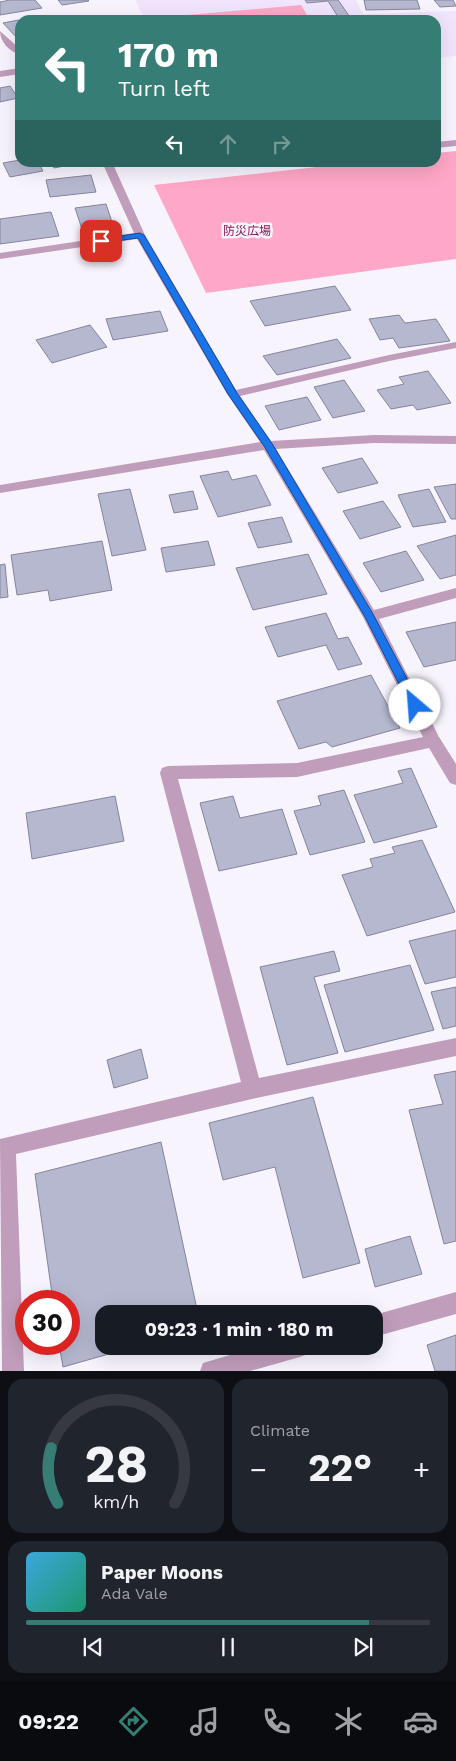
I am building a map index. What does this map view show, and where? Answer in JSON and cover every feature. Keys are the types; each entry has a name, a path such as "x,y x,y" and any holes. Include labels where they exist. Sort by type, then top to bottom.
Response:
{"street":[{"path":"0,33 15,50"},
{"path":"0,74 15,72"},
{"path":"441,145 456,144"},
{"path":"110,167 140,235 233,394 268,445 370,616 433,741 456,778"},
{"path":"0,256 140,235"},
{"path":"233,394 389,358 456,346"},
{"path":"0,489 268,445 374,439 456,440"},
{"path":"370,616 456,593"},
{"path":"252,1089 168,773 298,770 433,741"},
{"path":"13,1371 6,1146 252,1089 456,1047"},
{"path":"383,1323 456,1303"},
{"path":"211,1371 268,1355"}],"shaded area":[{"path":"135,0 356,0 363,14 456,11 456,56 441,58 441,15 142,15"}],"green space":[{"path":"301,5 307,15 187,15"},
{"name":"防災広場","path":"456,151 456,259 206,293 154,185 317,167 441,167 441,152"}],"building":[{"path":"35,0 42,8 0,15 0,2"},
{"path":"58,0 88,0 89,1 62,5"},
{"path":"305,0 338,0 348,15 337,15 328,1 307,3"},
{"path":"364,0 417,0 420,9 366,10"},
{"path":"434,0 453,0 456,6 440,7"},
{"path":"15,21 15,36 3,23"},
{"path":"10,86 15,94 15,99 0,102 0,88"},
{"path":"15,161 15,167 41,167 43,171 10,177 3,163"},
{"path":"91,175 96,192 50,197 46,180"},
{"path":"106,204 114,228 83,232 75,208"},
{"path":"51,212 59,236 0,244 0,219"},
{"path":"335,286 351,310 265,326 250,301"},
{"path":"160,311 168,331 113,340 106,319"},
{"path":"399,315 405,323 436,319 450,341 399,348 393,338 380,340 369,319"},
{"path":"90,325 107,347 52,363 36,340"},
{"path":"337,339 351,358 277,375 263,356"},
{"path":"428,371 451,403 417,410 413,405 391,409 377,390 404,384 399,377"},
{"path":"344,380 365,411 333,418 314,387"},
{"path":"307,397 321,420 279,430 265,406"},
{"path":"362,458 378,483 338,493 322,468"},
{"path":"228,471 232,480 256,475 271,505 218,517 200,476"},
{"path":"456,484 456,519 451,519 434,487"},
{"path":"130,489 146,550 112,556 98,494"},
{"path":"429,489 446,522 413,527 398,495"},
{"path":"193,491 198,509 174,513 169,495"},
{"path":"383,501 401,527 360,539 343,511"},
{"path":"282,517 292,542 258,548 248,523"},
{"path":"456,535 456,575 440,579 417,546"},
{"path":"102,541 112,590 50,601 48,590 17,595 11,555"},
{"path":"208,541 215,565 166,572 161,548"},
{"path":"406,551 424,580 381,592 363,563"},
{"path":"308,554 327,594 253,610 236,568"},
{"path":"5,564 8,597 0,598 0,565"},
{"path":"326,613 338,639 348,637 362,664 338,670 326,645 278,657 265,627"},
{"path":"456,622 456,660 424,667 406,632"},
{"path":"371,675 400,728 332,747 326,742 299,749 277,701"},
{"path":"411,768 437,827 374,843 354,795 403,783 398,771"},
{"path":"344,790 365,842 310,855 294,811 321,805 318,796"},
{"path":"115,796 124,841 32,859 26,813"},
{"path":"233,796 240,818 282,809 297,854 219,871 200,803"},
{"path":"422,840 455,912 367,936 342,875 373,867 370,859 395,853 392,847"},
{"path":"456,930 456,977 425,984 409,941"},
{"path":"334,951 340,971 314,977 338,1053 287,1065 260,967"},
{"path":"410,965 434,1030 345,1052 324,985"},
{"path":"456,987 456,1026 443,1029 431,992"},
{"path":"141,1049 148,1078 114,1088 107,1060"},
{"path":"456,1071 456,1241 444,1244 409,1110 443,1104 434,1075"},
{"path":"313,1097 360,1263 303,1278 275,1167 223,1180 209,1123"},
{"path":"161,1142 196,1305 95,1305 95,1355 105,1355 63,1367 61,1355 80,1355 80,1290 51,1290 35,1174"},
{"path":"410,1236 422,1274 375,1287 365,1249"},
{"path":"456,1335 456,1371 435,1371 427,1345"}],"route":[{"path":"101,241 140,235 233,394 268,445 370,616 415,705"}]}
